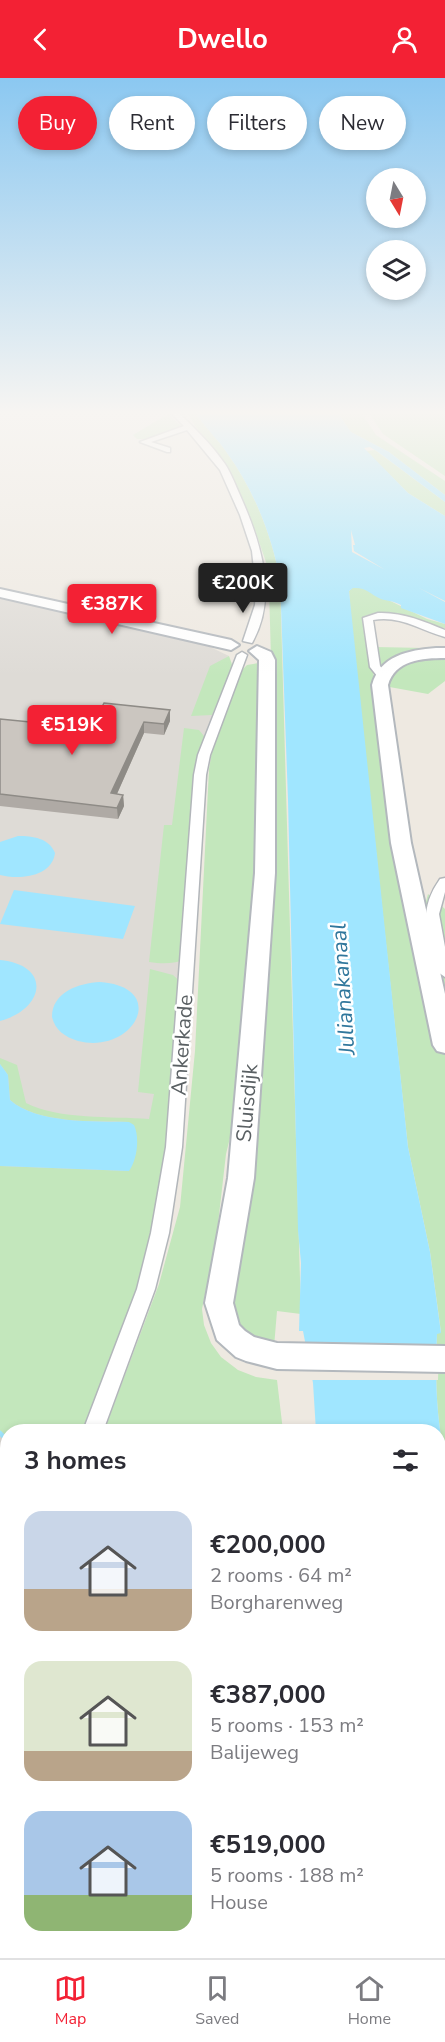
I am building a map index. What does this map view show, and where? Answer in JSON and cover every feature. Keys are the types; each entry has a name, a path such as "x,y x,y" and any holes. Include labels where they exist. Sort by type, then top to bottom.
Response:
{"street":[{"name":"Ankerkade","path":"96,1424 128,1341 160,1233 174,1147 200,775 204,755 254,630 260,602 262,579 258,557 247,520 238,501"},
{"path":"0,593 245,648"},
{"path":"382,675 375,667 368,618 375,615 402,616 445,634"},
{"name":"Sluisdijk","path":"245,648 264,654 267,660 266,873 241,1178 219,1303 227,1331 235,1340 246,1348 277,1356 445,1359"},
{"path":"440,973 401,843 380,685 382,675 387,668 400,660 429,653 445,653"},
{"path":"445,882 433,897 431,914 440,973 445,1045"}],"shaded area":[{"path":"0,597 208,646 229,656 212,715 190,1015 169,1211 13,1424 0,1424"}],"green space":[{"path":"243,501 255,501 267,530 280,580 301,1314 277,1311 274,1347 239,1331 229,1307 272,692 267,565"},
{"path":"420,501 443,501 445,516"},
{"path":"352,588 364,588 427,619 445,624 445,628 434,626 387,613 365,616 372,667 422,917 428,894 445,909 445,1424 440,1424 436,1381 437,1333 441,1332 430,1252 408,1147 349,591"},
{"path":"375,647 426,648 378,668"},
{"path":"229,656 233,667 212,715 191,716 210,666"},
{"path":"445,656 445,681 428,694 384,686 385,679 403,662"},
{"path":"258,658 262,660 262,762 243,1085 226,1154 216,1241 202,1309 204,1325 211,1343 221,1357 238,1370 256,1377 277,1380 282,1424 107,1424 159,1284 180,1207 195,1051 209,769 214,739 243,669 247,665 259,663"},
{"path":"184,728 199,730 204,736 198,777 187,959 168,963 149,962 164,825 172,825"},
{"path":"150,969 173,975 185,986 166,1197 138,1296 88,1424 0,1424 0,1166 129,1171 129,1122 66,1120 21,1108 10,1100 8,1075 0,1064 0,1058 17,1065 26,1103 54,1112 70,1115 149,1119 154,1094 138,1092"}],"water":[{"name":"Julianakanaal","path":"255,501 420,501 445,516 445,601 418,588 445,602 445,624 401,608 401,605 381,599 365,590 353,588 349,591 408,1147 430,1252 441,1333 437,1334 436,1366 440,1424 316,1424 313,1383 303,1331 299,1331 301,1263 298,1230 288,800 280,580","holes":["351,530 355,545 353,545 354,551 385,570 352,552"]},
{"path":"18,836 35,837 49,844 55,853 48,867 25,877 0,875 0,842"},
{"path":"14,890 135,906 123,939 0,924"},
{"path":"0,960 17,964 28,970 35,978 36,988 33,998 26,1007 15,1015 0,1021"},
{"path":"100,982 121,987 134,995 139,1007 136,1019 128,1030 115,1038 98,1043 78,1041 65,1035 58,1029 52,1017 57,1001 68,990 84,984"},
{"path":"0,1064 8,1075 10,1100 21,1108 66,1120 129,1122 134,1125 137,1149 129,1171 0,1166"}],"pier":[{"path":"303,1347 439,1351 438,1380 310,1380"}],"building":[{"path":"104,703 170,710 164,724 144,722 111,793 123,795 117,808 0,794 0,719 91,728"}]}
